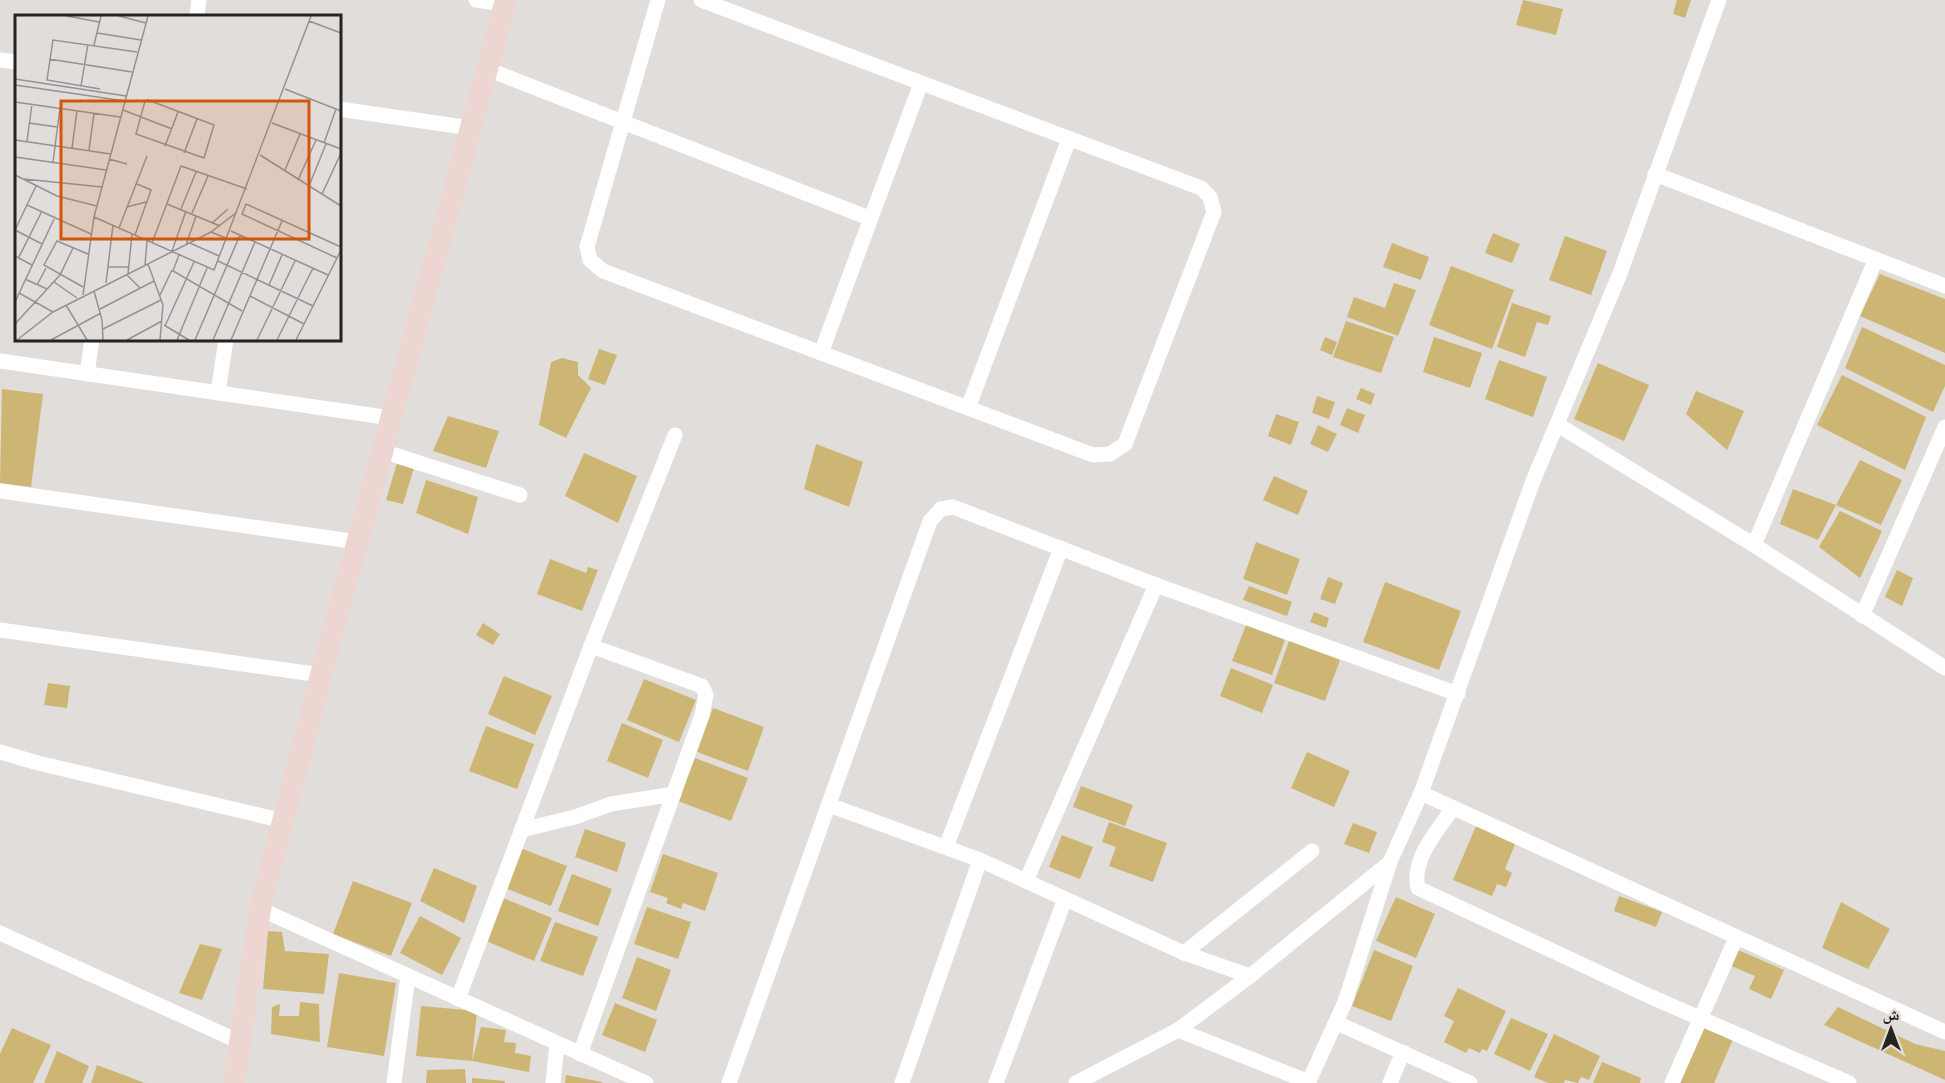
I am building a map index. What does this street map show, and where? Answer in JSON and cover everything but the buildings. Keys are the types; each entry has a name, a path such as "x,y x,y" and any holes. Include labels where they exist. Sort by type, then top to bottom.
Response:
{"street":[{"path":"197,15 199,0"},
{"path":"234,1083 260,909 321,675 505,2 476,0"},
{"path":"658,0 587,247 590,260 603,271 1093,455 1110,454 1125,444 1214,212 1210,198 1201,188 701,0"},
{"path":"1178,1030 1308,1082 1337,1023 1390,862 1421,793 1529,491 1619,276 1719,0"},
{"path":"0,60 15,62"},
{"path":"487,69 869,218"},
{"path":"821,353 869,218 921,83"},
{"path":"340,109 471,128"},
{"path":"968,408 1069,139"},
{"path":"1655,174 1875,261 1945,286"},
{"path":"1754,544 1875,261"},
{"path":"87,374 92,340"},
{"path":"218,393 226,340"},
{"path":"0,361 392,418"},
{"path":"1558,425 1754,544 1862,616 1944,666"},
{"path":"1862,616 1945,427"},
{"path":"458,999 591,646 675,435"},
{"path":"382,452 520,495"},
{"path":"0,491 358,542"},
{"path":"729,1083 930,521 941,509 953,507 1156,585 1458,694"},
{"path":"946,847 1060,548"},
{"path":"1026,881 1156,585"},
{"path":"0,630 321,675"},
{"path":"580,1054 702,715 706,695 702,686 591,646"},
{"path":"0,752 284,821"},
{"path":"1421,793 1945,1032"},
{"path":"521,830 575,817 610,804 674,794"},
{"path":"829,805 980,860 1184,953 1250,976"},
{"path":"1453,808 1432,838 1418,867 1415,877 1418,888 1849,1083"},
{"path":"1184,953 1312,850"},
{"path":"902,1083 980,860"},
{"path":"1076,1083 1178,1030 1250,976 1390,862"},
{"path":"996,1083 1065,899"},
{"path":"260,909 646,1083"},
{"path":"0,933 240,1042"},
{"path":"1672,1083 1736,938"},
{"path":"394,1083 408,976"},
{"path":"1337,1023 1470,1083"},
{"path":"553,1083 557,1044"},
{"path":"1390,1083 1403,1052"}]}
